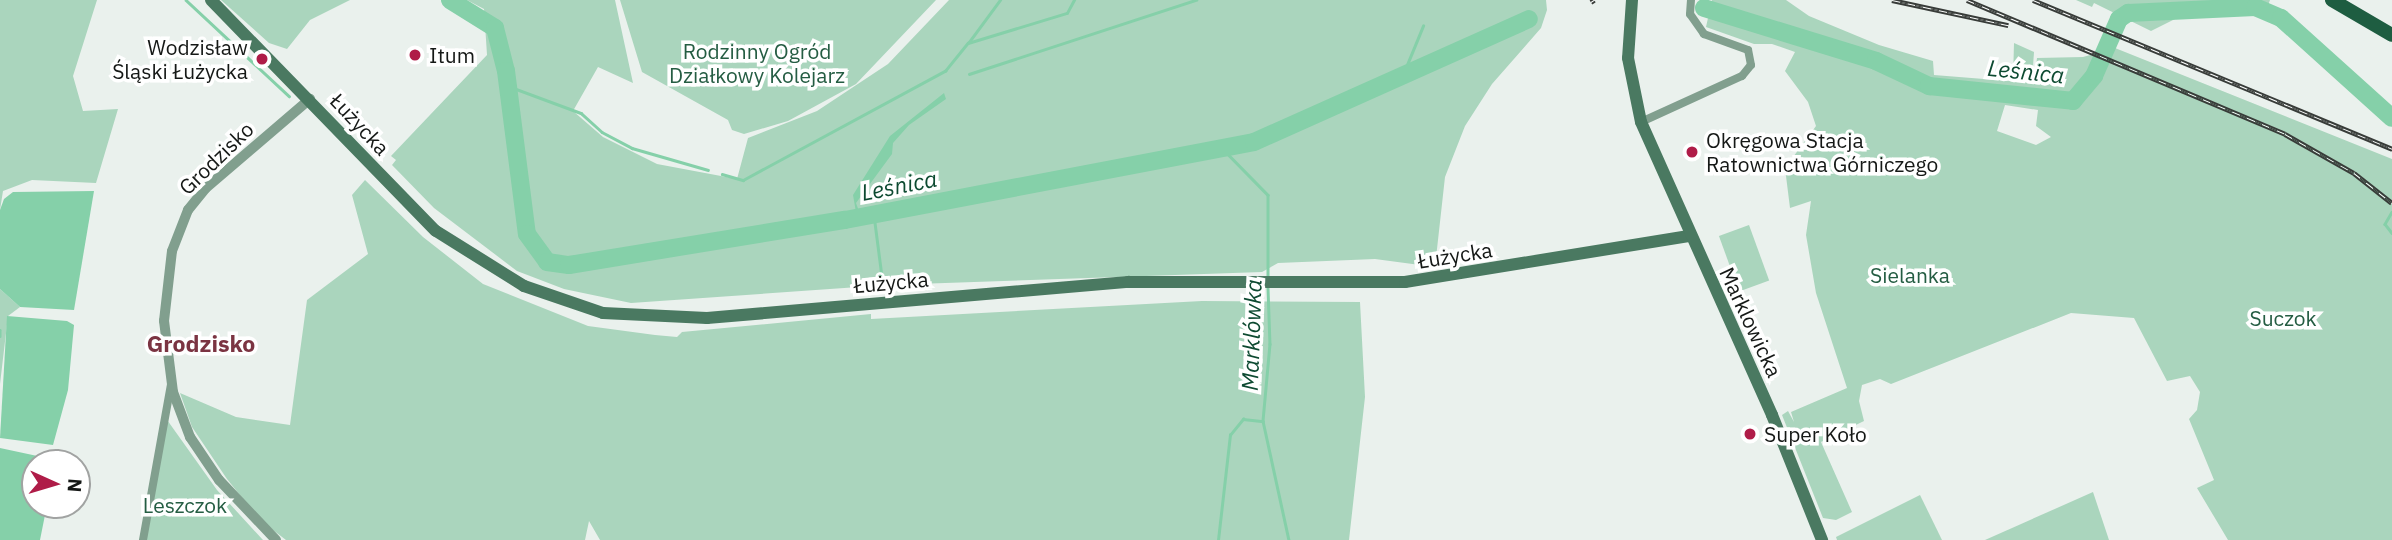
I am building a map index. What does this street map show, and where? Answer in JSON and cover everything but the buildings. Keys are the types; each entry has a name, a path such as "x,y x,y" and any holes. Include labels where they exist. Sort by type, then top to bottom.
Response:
{"main road":[{"name":"Łużycka","path":"211,0 417,212 459,249 524,286 603,313 706,318 1100,284 1405,282 1690,236"},
{"name":"Marklowicka","path":"1632,0 1628,47 1641,122 1772,415 1822,540"},
{"path":"2332,0 2392,35"}],"street":[{"path":"1641,122 1742,76 1751,65 1748,50 1704,34 1690,14 1691,0"},
{"name":"Grodzisko","path":"276,540 209,468 182,419 171,384 164,321 169,267 181,223 206,187 310,99"},
{"name":"Grodzisko","path":"143,540 171,384"}],"green space":[{"path":"0,0 97,0 73,76 83,111 118,109 96,183 32,180 3,191 0,210"},
{"path":"221,0 350,0 310,20 287,49 269,43"},
{"path":"467,0 615,0 633,83 598,67 573,111 603,137 657,164 737,179 748,138 817,111 888,64 949,0 1546,0 1547,10 1541,28 1492,84 1465,126 1445,177 1435,267 1375,259 1278,263 1262,272 887,285 631,303 564,289 517,271 434,208 392,165 396,160 391,156 487,55 484,9"},
{"name":"Rodzinny Ogród Działkowy Kolejarz","path":"620,0 936,0 856,84 788,121 744,134 732,130 728,120 642,72"},
{"path":"1712,0 1786,0 1809,16 1879,45 1933,61 1934,75 2034,83 2037,58 2083,57 2115,48 2392,159 2392,540 2228,540 2197,488 2214,480 2189,419 2197,410 2200,392 2190,376 2167,381 2134,318 2071,313 1891,384 1880,379 1862,385 1859,401 1864,421 1821,442 1852,512 1836,520 1823,518 1782,415 1788,411 1794,422 1791,412 1847,388 1816,293 1806,235 1811,201 1790,208 1785,168 1816,126 1808,102 1785,71 1795,52 1772,44 1754,44 1706,27","holes":["2005,105 2038,110 2036,126 2051,137 2036,145 1997,131"]},
{"path":"2076,0 2270,0 2266,11 2181,16 2151,31 2094,3 2092,7"},
{"path":"2014,43 2034,52 2032,81 2013,79"},
{"path":"365,180 423,237 483,284 588,326 655,335 677,337 682,332 871,314 871,319 1202,301 1360,302 1365,397 1349,540 600,540 589,521 585,540 286,540 260,520 227,479 192,427 180,393 236,417 290,425 307,300 368,254 352,195"},
{"path":"1749,225 1769,280 1739,291 1719,236"},
{"path":"0,289 20,307 8,316 0,384"},
{"name":"Leszczok","path":"165,417 217,490 263,540 144,540"},
{"path":"2093,492 2109,540 1985,540"},
{"path":"1920,495 1942,540 1837,540 1836,537"}],"shaded area":[{"path":"944,93 946,99 909,125 893,143 892,154 856,203 861,217 857,218 853,195 890,136"},
{"path":"94,191 74,310 20,307 0,289 0,210 4,199 13,192"},
{"path":"7,316 67,321 74,325 68,390 53,445 0,438"},
{"path":"0,448 21,452 21,519 44,519 40,540 0,540"}],"waterway":[{"path":"186,0 289,96"},
{"name":"Leśnica","path":"450,0 495,28 506,71 527,234 547,262 569,265 845,220 1254,142 1529,19"},
{"path":"969,42 1000,0"},
{"path":"722,174 743,180 945,71 968,43 1067,13 1074,0"},
{"path":"969,74 1196,0"},
{"path":"2218,8 2222,0"},
{"path":"2225,7 2229,0"},
{"name":"Leśnica","path":"1704,8 1876,61 1929,86 2073,101 2094,76 2119,19 2128,13 2255,7 2281,18 2392,118"},
{"path":"1404,72 1423,26"},
{"path":"508,86 581,113 602,132 632,148 708,170"},
{"name":"Marklówka","path":"1221,147 1268,195 1268,278"},
{"path":"2392,212 2385,224 2392,233"},
{"path":"874,215 883,284"},
{"name":"Marklówka","path":"1268,288 1270,344 1263,421 1289,540"},
{"path":"0,330 0,336"},
{"path":"1218,540 1230,435 1243,419 1263,421"}],"railway":[{"path":"1892,0 2008,25"},
{"path":"1967,0 2285,134 2354,173 2392,203"},
{"path":"2033,0 2392,149"}],"place":[{"name":"Itum","path":"415,55"},
{"name":"Wodzisław Śląski Łużycka","path":"262,59"},
{"name":"Okręgowa Stacja Ratownictwa Górniczego","path":"1692,152"},
{"name":"Super Koło","path":"1750,434"}],"district":[{"name":"Grodzisko","path":"201,343"}],"park label":[{"name":"Sielanka","path":"1910,275"},
{"name":"Suczok","path":"2283,318"}]}
